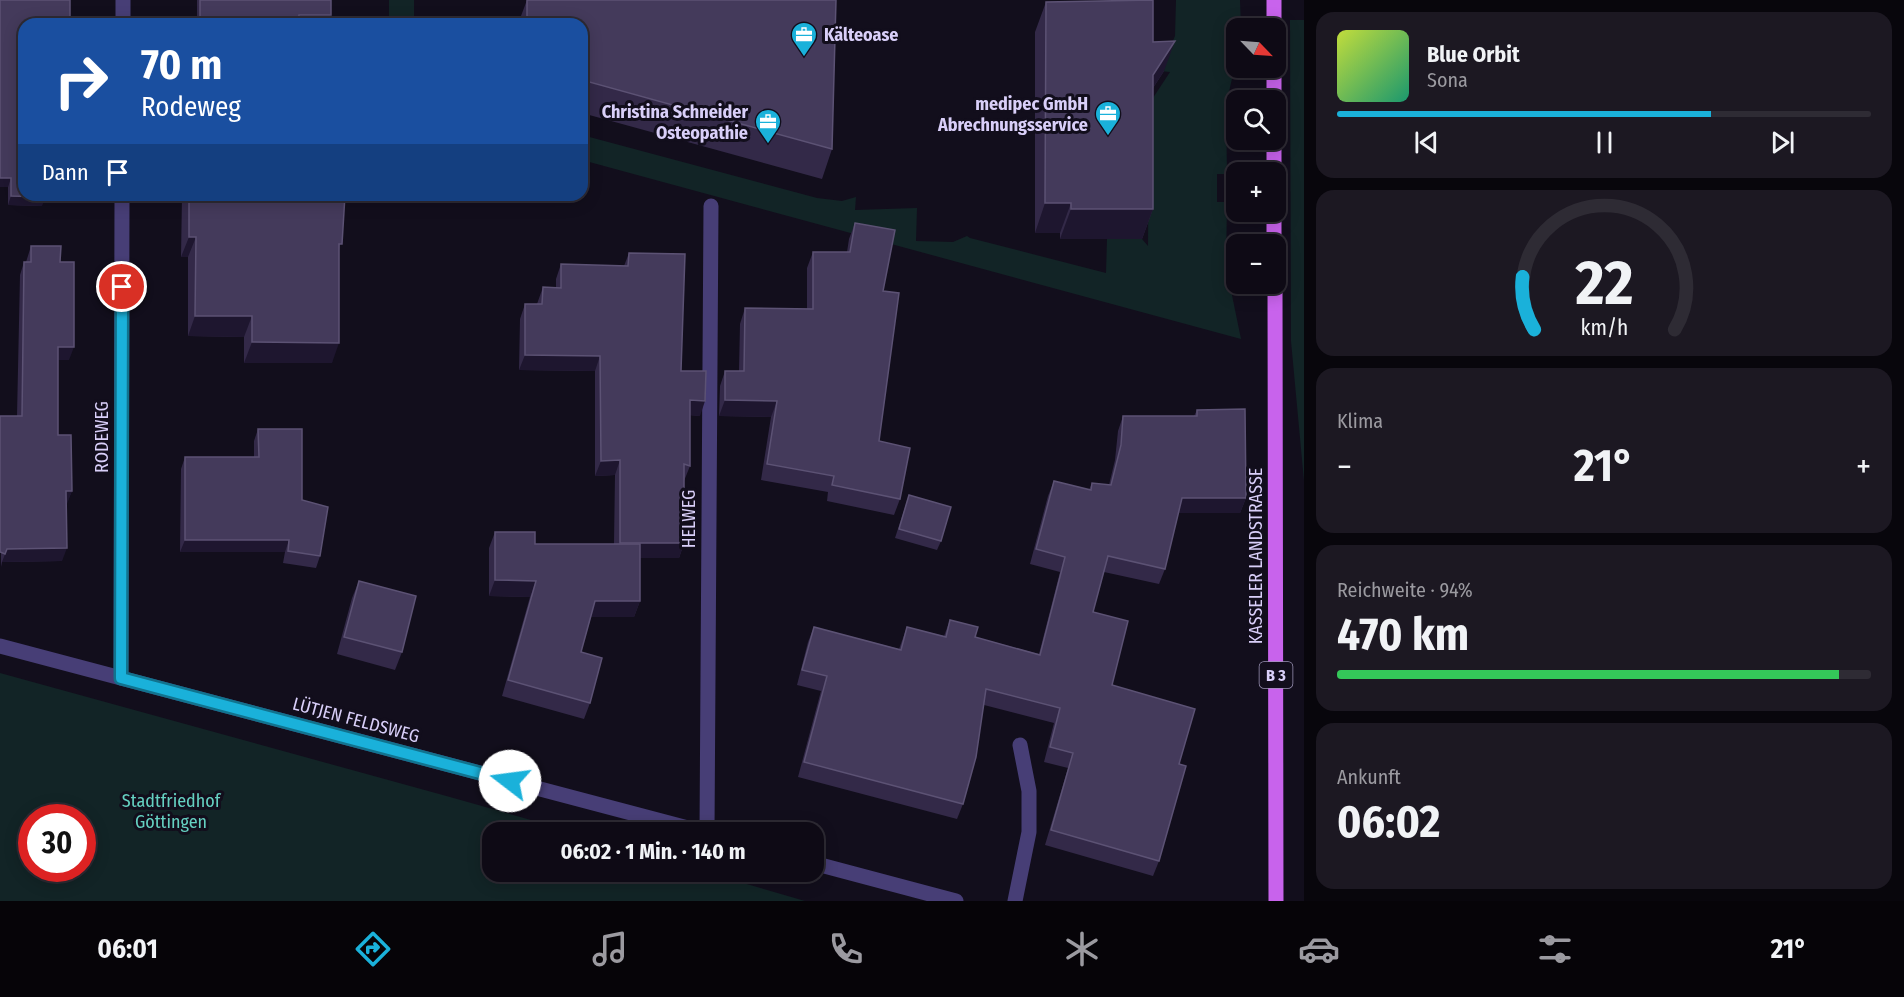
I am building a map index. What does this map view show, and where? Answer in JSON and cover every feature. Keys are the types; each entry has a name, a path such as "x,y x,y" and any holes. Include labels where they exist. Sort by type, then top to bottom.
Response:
{"main road":[{"path":"1274,0 1274,18"},
{"name":"KASSELER LANDSTRASSE","path":"1275,294 1276,901"}],"street":[{"path":"123,0 123,18"},
{"name":"RODEWEG","path":"121,678 122,201"},
{"name":"HELWEG","path":"705,822 711,206"},
{"name":"LÜTJEN FELDSWEG","path":"0,646 667,822"},
{"path":"1015,901 1029,832 1029,791 1020,745"},
{"path":"824,867 956,901"}],"green space":[{"path":"389,0 414,0 414,18 389,18"},
{"path":"1176,0 1240,0 1241,18 1226,18 1226,78 1232,78 1229,90 1226,90 1226,174 1217,174 1217,202 1226,202 1226,294 1232,294 1241,339 588,162 588,137 817,198 842,201 856,197 855,210 917,208 916,241 953,242 967,236 1106,273 1107,239 1142,239 1148,246 1149,104 1170,72 1160,71 1175,36"},
{"path":"1290,20 1304,20 1304,481 1291,341"},
{"name":"Stadtfriedhof Göttingen","path":"0,673 538,822 482,822 482,882 739,882 805,901 0,901"}],"building":[{"path":"0,0 70,0 70,18 18,18 18,196 11,196 11,178 0,178"},
{"path":"200,0 331,0 331,15 299,15 298,18 200,18"},
{"path":"527,0 836,0 832,149 588,82 588,18 527,18"},
{"path":"1153,0 1153,42 1175,41 1153,75 1153,209 1071,209 1071,203 1045,203 1046,2"},
{"path":"189,201 345,201 342,244 339,244 339,343 252,342 252,316 195,316 196,237 189,237"},
{"path":"855,223 895,230 883,291 899,293 879,441 910,448 900,499 832,485 834,476 767,464 777,401 725,400 725,371 744,371 745,308 813,309 813,252 850,252"},
{"path":"31,246 61,246 60,262 74,262 74,347 58,347 58,435 71,435 72,491 66,491 67,548 7,549 5,554 0,552 0,416 22,416 24,262 31,262"},
{"path":"629,253 685,254 681,371 706,371 705,401 690,400 690,466 684,464 684,543 620,543 620,460 601,461 600,356 525,355 525,304 542,304 543,287 561,288 561,264 628,266"},
{"path":"1245,409 1246,498 1182,498 1165,569 1108,556 1093,612 1128,621 1112,685 1195,709 1179,764 1186,766 1159,861 1051,830 1073,753 1050,747 1060,708 986,689 976,757 963,804 804,762 827,676 802,670 814,627 901,650 907,627 946,637 950,620 978,627 975,637 1040,655 1065,557 1036,549 1054,481 1091,490 1092,483 1111,485 1121,445 1123,416 1197,416 1197,410"},
{"path":"258,429 302,429 302,500 328,507 320,556 288,551 289,540 185,540 185,457 259,457"},
{"path":"909,495 951,507 941,541 899,529"},
{"path":"495,532 535,532 535,544 640,544 640,601 595,601 581,652 602,658 590,703 508,680 536,581 495,580"},
{"path":"359,581 416,596 402,652 344,637"}],"place":[{"name":"Kälteoase","path":"804,58"},
{"name":"medipec GmbH Abrechnungsservice","path":"1108,137"},
{"name":"Christina Schneider Osteopathie","path":"768,145"}],"route":[{"path":"122,287 121,678 510,781"}]}
